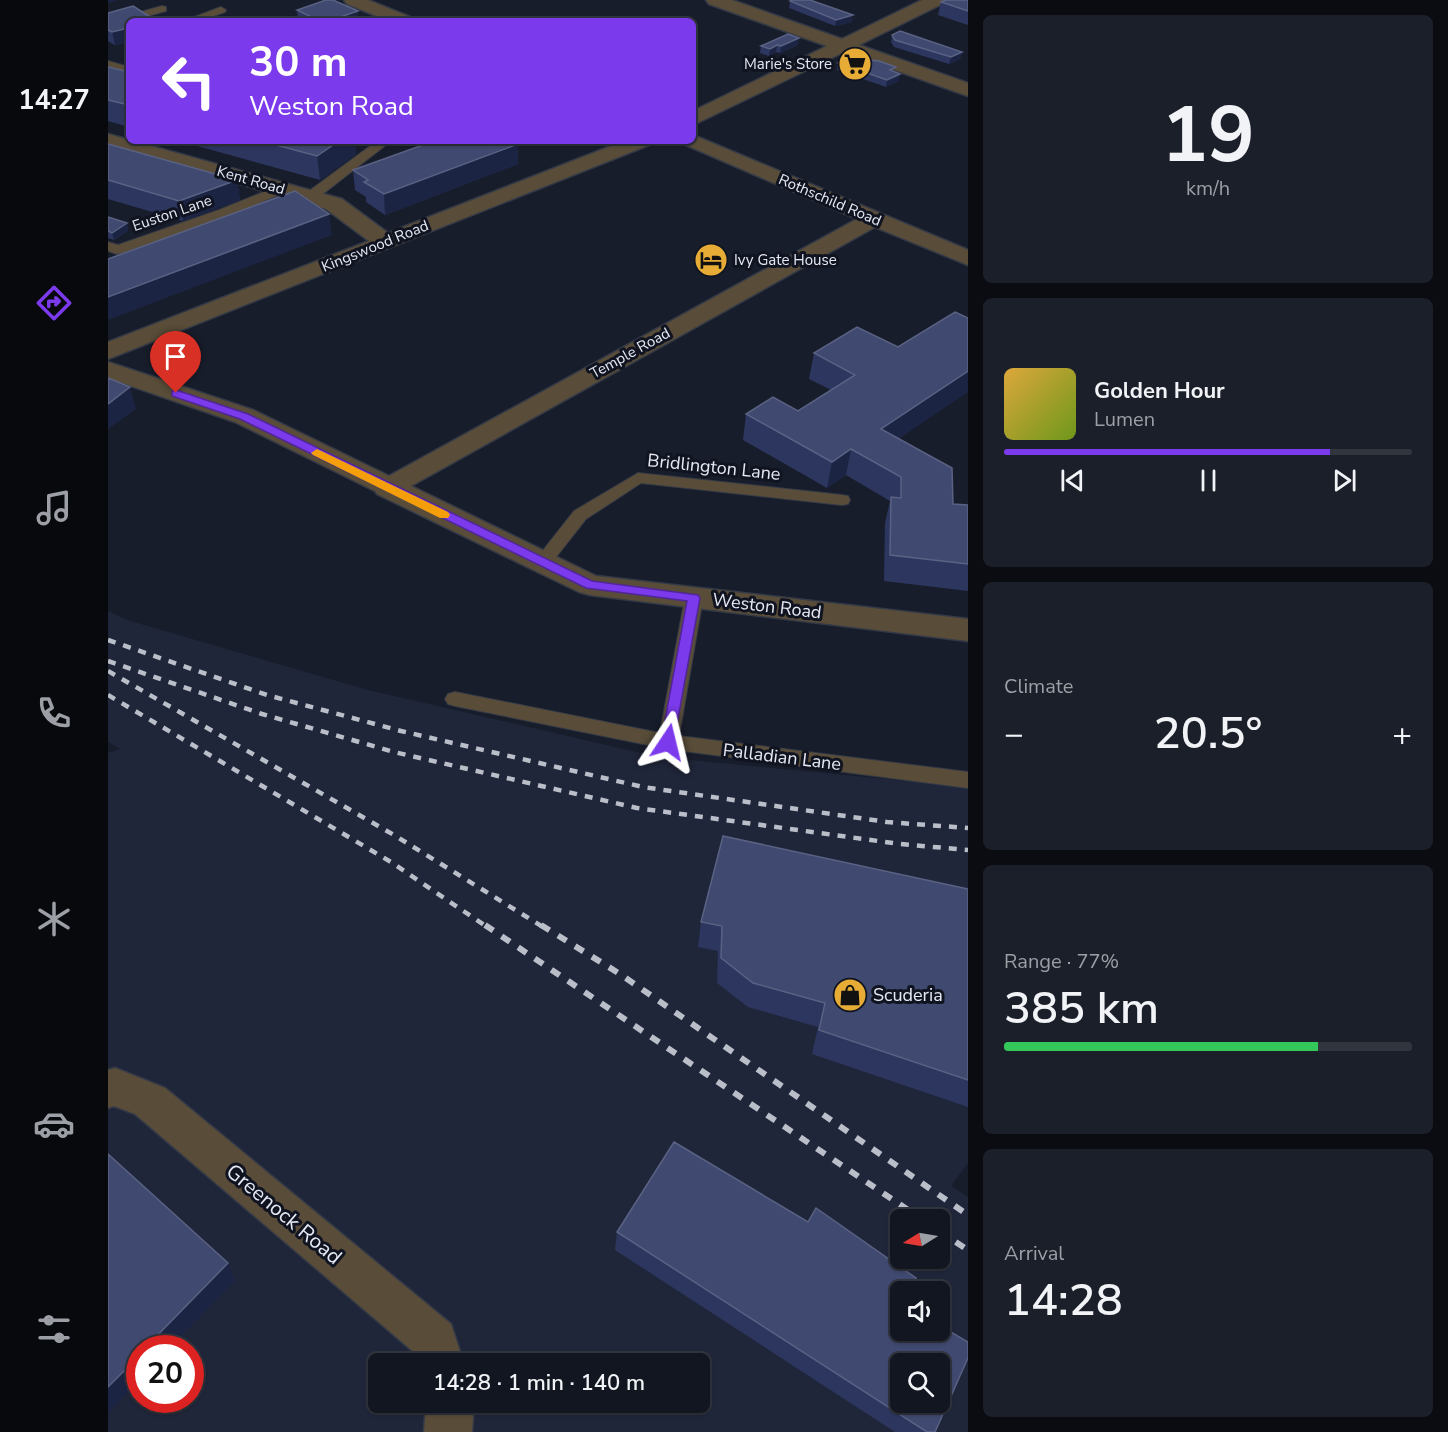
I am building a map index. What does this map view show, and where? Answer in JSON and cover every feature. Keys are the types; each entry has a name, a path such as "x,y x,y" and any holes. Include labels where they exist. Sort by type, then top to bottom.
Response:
{"street":[{"path":"353,0 394,18"},
{"path":"715,0 968,90"},
{"path":"696,118 936,0"},
{"name":"Kent Road","path":"108,140 334,204 385,242"},
{"name":"Rothschild Road","path":"696,142 968,258"},
{"name":"Kingswood Road","path":"108,351 634,144"},
{"name":"Temple Road","path":"387,488 873,219"},
{"name":"Weston Road","path":"108,370 244,416 387,488 590,585 968,630"},
{"name":"Greenock Road","path":"108,1089 116,1087 150,1101 435,1340 438,1353"},
{"path":"448,1432 449,1413"}],"lane":[{"path":"130,18 162,9"},
{"path":"198,18 221,10"},
{"path":"108,24 126,19"},
{"path":"108,64 126,63"},
{"path":"310,197 381,144"},
{"name":"Euston Lane","path":"108,246 117,250 224,213 280,189"},
{"name":"Bridlington Lane","path":"543,562 580,515 638,478 842,500"},
{"path":"668,742 694,598"},
{"name":"Palladian Lane","path":"455,699 668,742 968,780"}],"shaded area":[{"path":"108,611 127,620 368,690 658,757 968,787 968,1163 951,1186 968,1197 968,1432 108,1432 108,753 120,749 108,742"}],"building":[{"path":"326,0 333,0 358,11 338,18 314,18 297,10"},
{"path":"810,0 853,15 836,20 790,1"},
{"path":"968,0 968,11 941,2"},
{"path":"133,6 152,18 126,18 126,29 112,32 108,30 108,13"},
{"path":"900,31 962,52 951,57 895,40 892,35"},
{"path":"788,34 799,38 770,49 761,46"},
{"path":"849,58 879,61 896,67 890,70 900,74 887,80 838,63"},
{"path":"108,67 126,71 126,104 108,100"},
{"path":"108,144 237,180 179,201 108,180"},
{"path":"272,144 335,144 317,156"},
{"path":"426,144 518,144 384,194 364,182 368,180 353,170"},
{"path":"295,191 329,214 108,297 108,259"},
{"path":"108,217 127,223 112,233 108,231"},
{"path":"955,312 968,318 968,371 881,429 952,468 953,504 968,505 968,564 890,555 891,497 901,498 901,477 851,449 832,462 746,414 773,397 798,411 855,375 814,353 857,327 898,347"},
{"path":"108,378 130,387 108,404"},
{"name":"Scuderia","path":"723,836 968,889 968,1080 819,1030 825,1003 753,983 721,958 722,926 701,922"},
{"path":"674,1142 808,1222 816,1208 890,1260 890,1269 903,1269 916,1278 915,1281 890,1281 890,1341 950,1341 950,1331 968,1342 968,1358 950,1398 950,1353 890,1353 890,1408 617,1232"},
{"path":"108,1154 228,1263 158,1335 126,1335 126,1369 108,1387"},
{"path":"898,1413 943,1413 935,1432 927,1432"}],"railway":[{"path":"108,640 267,695 401,731 643,787 887,822 968,828"},
{"path":"108,661 262,714 394,752 637,808 900,844 968,850"},
{"path":"108,671 394,835 543,927"},
{"path":"108,695 391,862 487,927"},
{"path":"485,925 907,1209"},
{"path":"541,925 620,974 968,1215"},
{"path":"950,1238 968,1250"}],"slow traffic":[{"path":"317,453 444,515"}],"place":[{"name":"Marie's Store","path":"855,64"},
{"name":"Ivy Gate House","path":"711,260"},
{"name":"Scuderia","path":"850,995"}],"route":[{"path":"176,393 244,416 387,488 590,585 694,598 668,742"}]}
